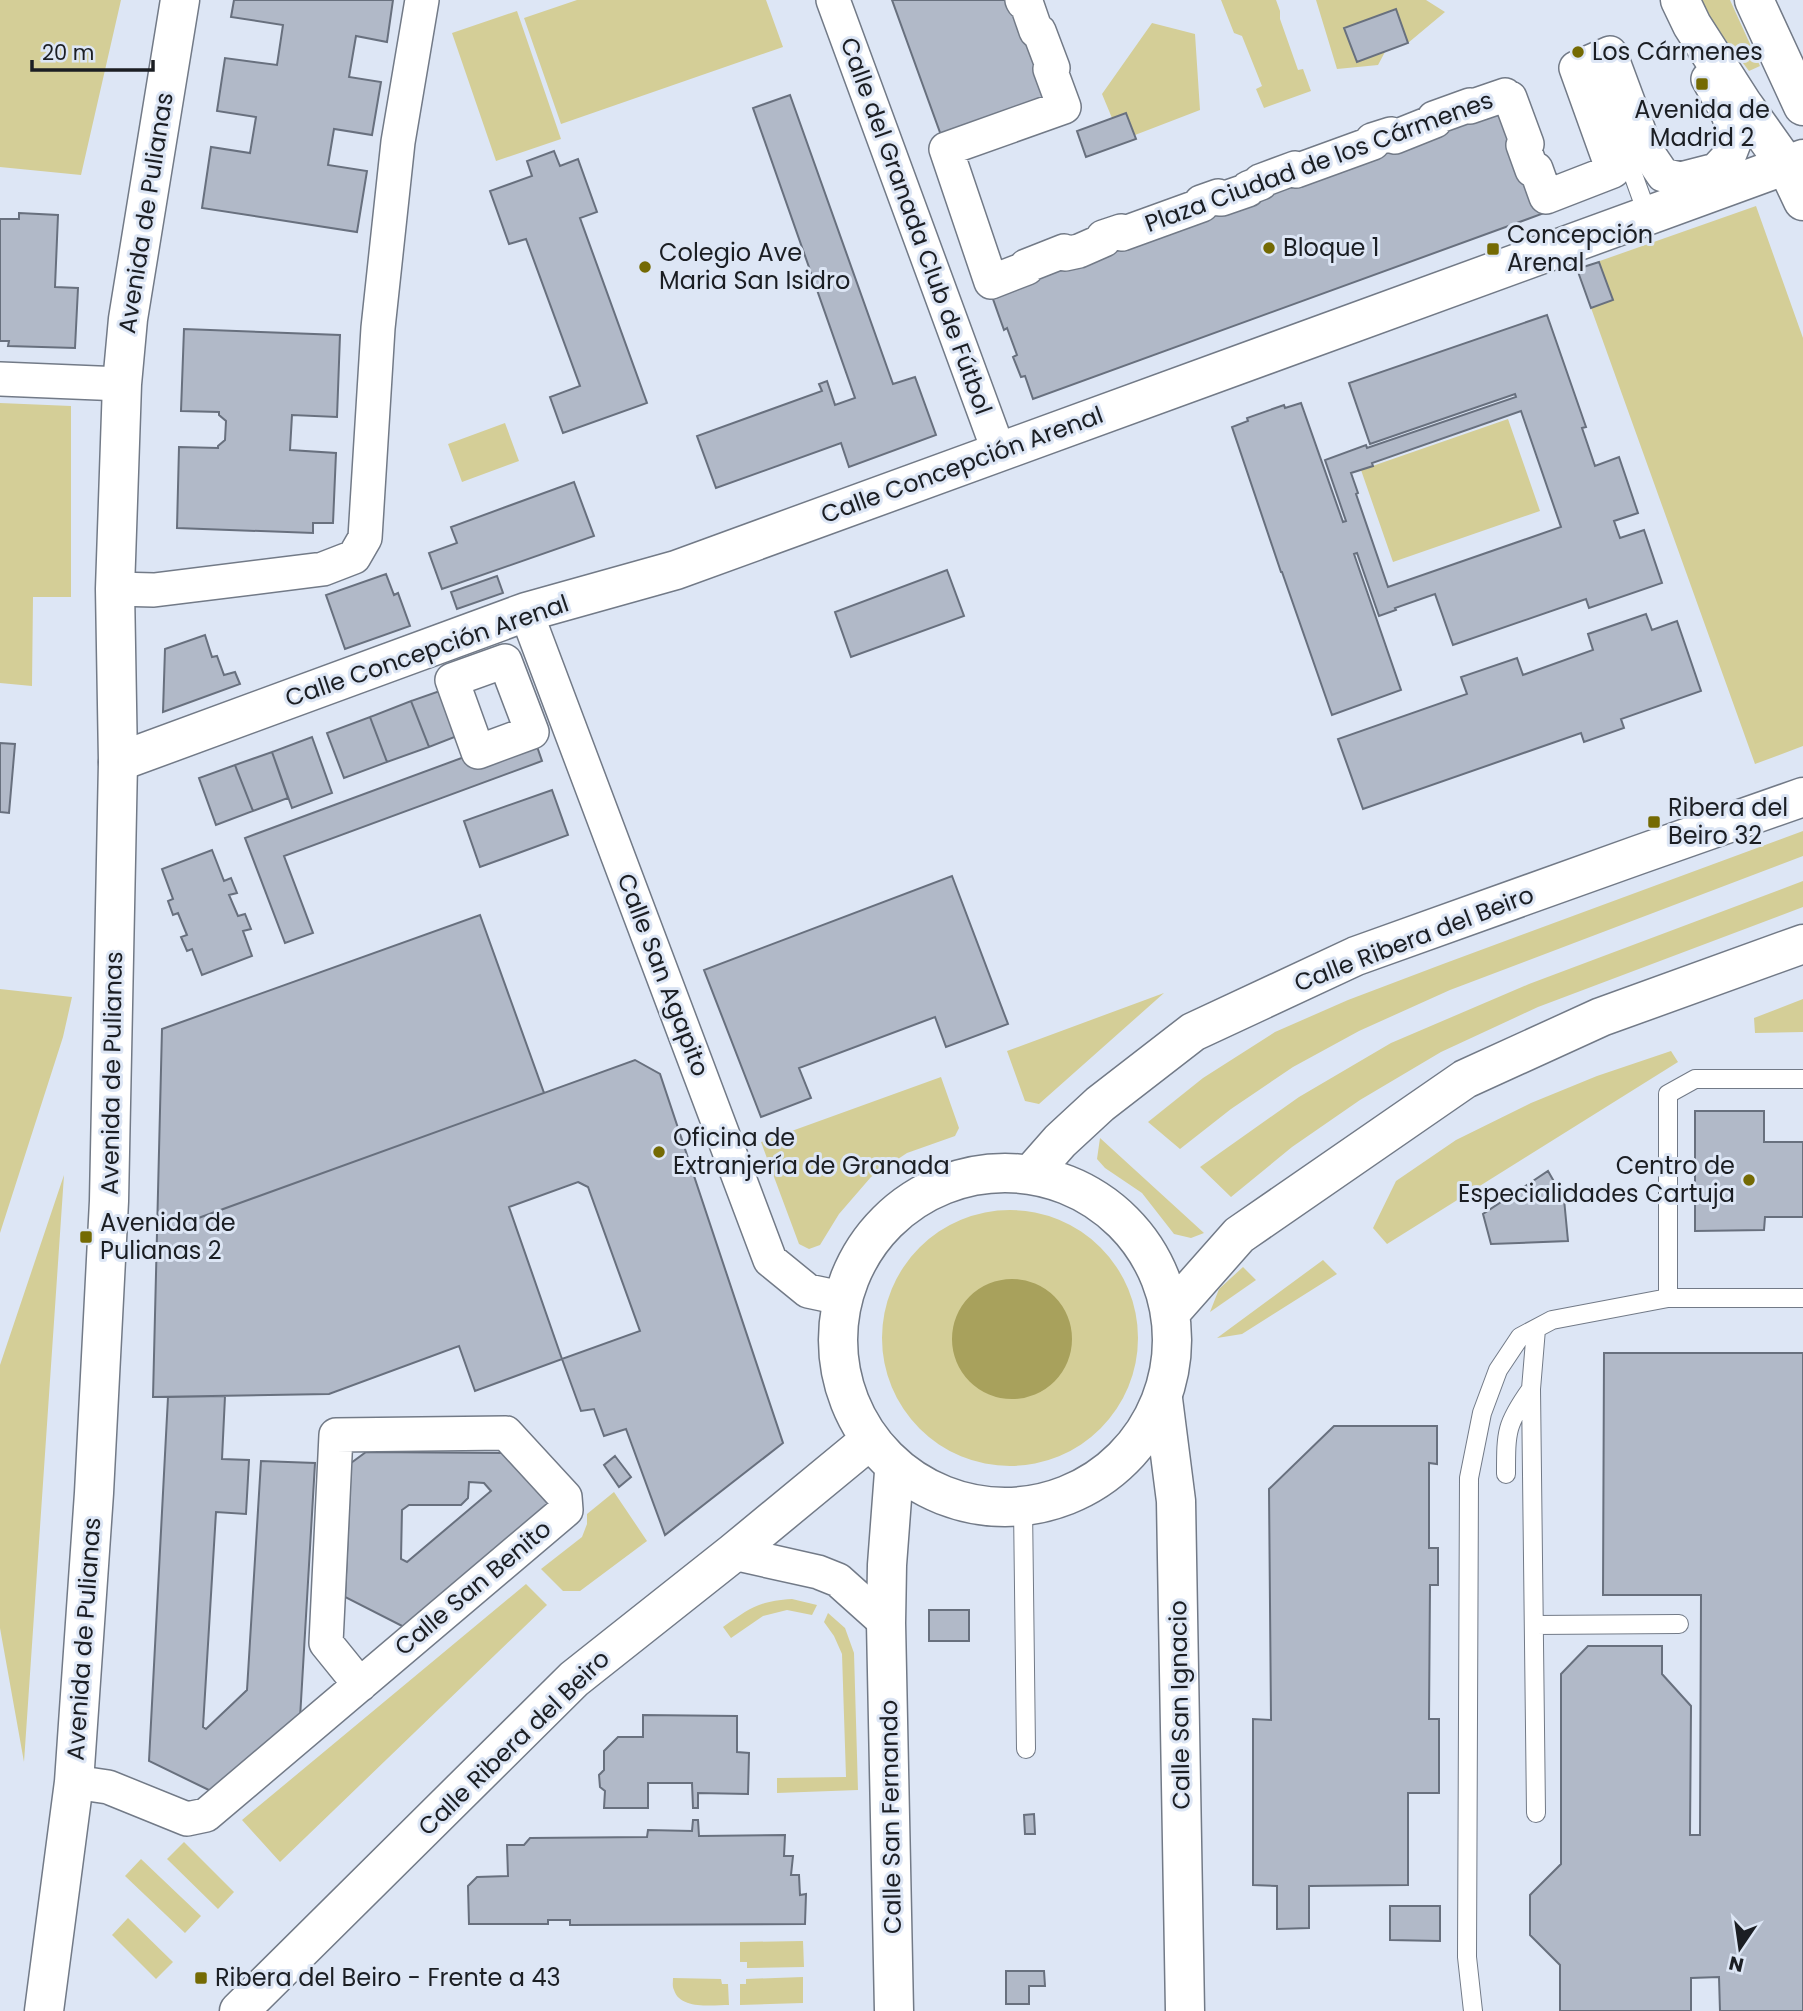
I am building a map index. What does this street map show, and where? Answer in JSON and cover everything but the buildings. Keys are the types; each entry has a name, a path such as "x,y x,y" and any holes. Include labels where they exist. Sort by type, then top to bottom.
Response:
{"main road":[{"name":"Avenida de Pulianas","path":"46,2010 74,1782 95,1479 109,1200 118,762 115,589 122,384 128,319 180,0"},
{"path":"1680,0 1692,25 1742,103 1795,162 1803,201"},
{"path":"1754,0 1803,106"},
{"name":"Calle Concepción Arenal","path":"118,762 526,612 676,570 1795,162"},
{"name":"Calle Ribera del Beiro","path":"1031,1174 1060,1141 1100,1104 1193,1032 1356,956 1803,797"},
{"path":"1171,1312 1239,1235 1465,1080 1601,1017 1803,944"},
{"path":"1031,1174 1063,1182 1123,1219 1150,1253 1171,1312 1172,1362 1163,1399 1137,1445 1104,1476 1069,1495 1023,1507 974,1504 925,1487 894,1472 852,1419 843,1386 837,1345 841,1298 867,1242 904,1204 956,1179 1031,1174"},
{"name":"Calle San Ignacio","path":"1163,1399 1176,1501 1185,2011"},
{"name":"Calle Ribera del Beiro","path":"239,2011 574,1679 870,1440"},
{"name":"Calle San Fernando","path":"894,1472 886,1623 894,2011"}],"street":[{"path":"115,589 154,590 323,569 354,557 365,538 378,328 398,142 422,0"},
{"name":"Calle del Granada Club de Fútbol","path":"833,0 999,452"},
{"name":"Plaza Ciudad de los Cármenes","path":"1022,0 1026,2 1037,31 1039,30 1064,107 946,149 991,282 1065,251 1065,254 1073,253 1098,244 1104,240 1103,237 1121,231 1122,234 1202,205 1201,202 1218,196 1222,199 1295,168 1296,171 1391,134 1395,137 1435,121 1434,118 1505,95 1507,99 1510,98 1527,144 1523,145 1532,170 1536,169 1546,197 1613,170 1576,68 1609,53 1646,150 1663,174 1681,179 1716,170 1729,156 1734,143 1733,127 1665,0"},
{"path":"0,379 122,384"},
{"name":"Calle San Agapito","path":"526,612 770,1260 808,1291 841,1298"},
{"name":"Calle San Benito","path":"74,1782 108,1787 187,1819 206,1815 360,1685 566,1510 565,1497 506,1433 336,1435 326,1643 360,1685"},
{"path":"733,1553 818,1572 838,1580 886,1623"}],"lane":[{"path":"1595,69 1648,216"},
{"path":"1668,1298 1668,1094 1695,1079 1803,1079"},
{"path":"1473,2011 1467,1957 1469,1478 1482,1413 1498,1370 1520,1337 1552,1320 1668,1298 1803,1298"},
{"path":"1536,1329 1531,1388 1536,1813"},
{"path":"1506,1474 1506,1437 1509,1426 1513,1414 1531,1388"},
{"path":"1023,1507 1027,1749"},
{"path":"1534,1625 1678,1624"}],"shaded area":[{"path":"0,0 121,0 81,175 0,167"},
{"path":"577,0 766,0 783,47 561,124 524,18"},
{"path":"1221,0 1276,0 1298,70 1303,69 1311,91 1264,108 1256,89 1262,86 1242,36 1234,33"},
{"path":"1316,0 1426,0 1445,12 1408,43 1396,9 1345,28 1385,52 1378,65 1337,69"},
{"path":"1701,0 1730,0 1760,66 1749,71 1715,26"},
{"path":"517,11 561,139 496,161 452,33"},
{"path":"1152,23 1195,34 1200,110 1135,135 1126,113 1112,118 1102,94"},
{"path":"1756,206 1803,338 1803,746 1755,764 1577,269"},
{"path":"0,403 71,406 71,597 33,597 32,686 0,683"},
{"path":"1508,419 1540,511 1393,562 1361,470"},
{"path":"505,423 519,461 462,482 448,444"},
{"path":"1803,831 1803,856 1450,990 1359,1031 1293,1067 1231,1109 1180,1149 1148,1122 1203,1078 1275,1032 1348,1000"},
{"path":"1803,881 1803,907 1538,1007 1441,1052 1360,1100 1292,1147 1231,1197 1200,1167 1299,1097 1391,1043 1529,984"},
{"path":"0,989 72,997 63,1037 0,1233"},
{"path":"1164,993 1039,1104 1025,1101 1007,1051"},
{"path":"1803,999 1803,1032 1755,1033 1754,1018"},
{"path":"1671,1051 1678,1062 1387,1244 1373,1228 1396,1181 1456,1140 1531,1103 1597,1076"},
{"path":"941,1077 959,1128 955,1136 907,1153 871,1177 839,1214 820,1245 809,1249 799,1244 761,1142"},
{"path":"1100,1138 1204,1233 1191,1238 1174,1234 1142,1193 1105,1168 1097,1159"},
{"path":"64,1175 24,1762 0,1628 0,1365"},
{"path":"1010,1210 1047,1215 1070,1225 1101,1247 1123,1278 1133,1301 1138,1338 1133,1375 1123,1398 1101,1429 1070,1451 1047,1461 1010,1466 973,1461 950,1451 919,1429 897,1398 887,1375 882,1338 887,1301 897,1278 919,1247 950,1225 973,1215"},
{"path":"1323,1260 1337,1274 1242,1334 1217,1338"},
{"path":"1243,1267 1256,1280 1210,1312 1219,1289"},
{"path":"1012,1279 1035,1284 1054,1297 1067,1316 1072,1339 1067,1362 1054,1381 1035,1394 1012,1399 989,1394 970,1381 957,1362 952,1339 957,1316 970,1297 989,1284"},
{"path":"614,1492 647,1541 580,1591 563,1591 541,1569 582,1537 587,1524 587,1514"},
{"path":"526,1584 547,1605 280,1862 242,1820"},
{"path":"792,1599 817,1605 812,1615 787,1610 763,1616 731,1638 723,1627 755,1607"},
{"path":"828,1613 845,1628 854,1653 858,1790 777,1793 777,1778 846,1777 842,1654 824,1622"},
{"path":"184,1842 234,1892 218,1909 167,1859"},
{"path":"141,1859 201,1916 185,1933 125,1876"},
{"path":"128,1918 173,1962 156,1979 112,1935"},
{"path":"803,1941 804,1967 747,1968 747,1962 740,1962 740,1942"},
{"path":"803,1977 803,2003 740,2005 740,1984 746,1984 746,1979"},
{"path":"673,1978 721,1979 722,1984 728,1984 729,2005 706,2006 683,2001 674,1990"}],"place":[{"name":"Los Cármenes","path":"1578,52"},
{"name":"Avenida de Madrid 2","path":"1702,84"},
{"name":"Bloque 1","path":"1269,248"},
{"name":"Concepción Arenal","path":"1493,249"},
{"name":"Colegio Ave Maria San Isidro","path":"645,267"},
{"name":"Ribera del Beiro 32","path":"1654,822"},
{"name":"Oficina de Extranjería de Granada","path":"659,1152"},
{"name":"Centro de Especialidades Cartuja","path":"1749,1180"},
{"name":"Avenida de Pulianas 2","path":"86,1237"},
{"name":"Ribera del Beiro - Frente a 43","path":"201,1978"}]}
